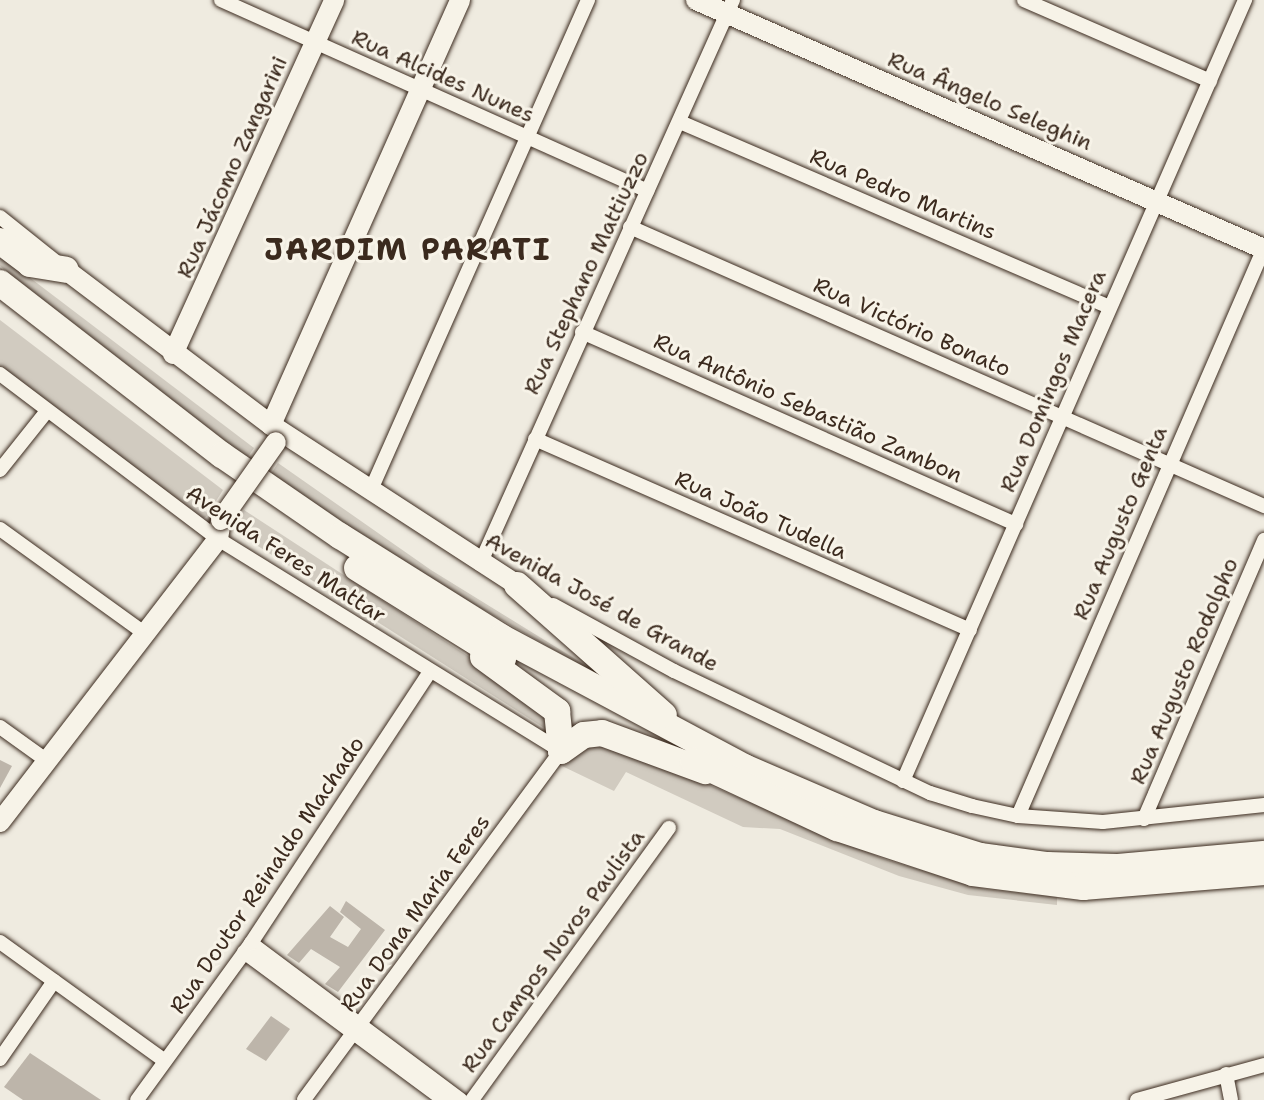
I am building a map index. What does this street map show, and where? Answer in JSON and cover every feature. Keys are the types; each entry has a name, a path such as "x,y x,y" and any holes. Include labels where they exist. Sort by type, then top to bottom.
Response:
{"highway":[{"path":"0,241 30,264 66,270"},
{"path":"0,283 222,455 340,536 501,637 736,773"},
{"path":"0,304 213,467 440,623 557,711 561,751 584,735 602,733 736,773 874,823 980,856 1104,867 1264,854"},
{"path":"517,585 651,705 736,773"},
{"path":"440,623 889,848 1011,880 1117,887 1264,872"}],"street":[{"name":"Rua Alcides Nunes","path":"221,0 647,191"},
{"name":"Rua Jácomo Zangarini","path":"173,354 334,0"},
{"path":"0,822 41,757 215,530 277,433 418,90 460,0"},
{"path":"370,492 588,0"},
{"name":"Rua Ângelo Seleghin","path":"696,0 730,7 1264,249"},
{"path":"1024,0 1210,81"},
{"name":"Rua Domingos Macera","path":"903,781 1245,0"},
{"name":"Rua Stephano Mattiuzzo","path":"480,564 730,7"},
{"name":"Rua Pedro Martins","path":"680,122 1109,307"},
{"name":"Avenida José de Grande","path":"0,217 277,433 480,564 674,671 903,781 930,793 1018,816 1103,822 1264,805"},
{"name":"Rua Victório Bonato","path":"630,227 1264,506"},
{"name":"Rua Augusto Genta","path":"1018,816 1264,249"},
{"name":"Rua Antônio Sebastião Zambon","path":"582,332 1016,524"},
{"name":"Avenida Feres Mattar","path":"0,374 215,530 429,673 561,751"},
{"path":"0,470 47,411"},
{"name":"Rua João Tudella","path":"535,439 970,630"},
{"path":"0,529 139,629"},
{"name":"Rua Augusto Rodolpho","path":"1144,819 1264,540"},
{"name":"Rua Doutor Reinaldo Machado","path":"137,1100 248,947 429,673"},
{"path":"0,727 41,757"},
{"name":"Rua Dona Maria Feres","path":"304,1100 561,751"},
{"path":"0,802 41,757"},
{"name":"Rua Campos Novos Paulista","path":"472,1100 669,828"},
{"path":"0,942 165,1061"},
{"path":"248,947 461,1100"},
{"path":"0,1059 54,981"},
{"path":"357,1028 444,1100"},
{"path":"1137,1100 1264,1065"},
{"path":"1226,1074 1231,1100"}],"shaded area":[{"path":"0,255 254,448 247,458 0,266"},
{"path":"0,320 223,490 206,517 201,519 0,368"},
{"path":"278,463 431,570 632,694 422,575 271,474"},
{"path":"244,510 546,707 557,736 231,529"},
{"path":"610,743 884,859 985,889 1057,897 1057,905 968,895 899,876 780,829 743,827 626,772 614,791 562,766 581,745"}],"building":[{"path":"0,760 12,766 0,788"},
{"path":"346,901 385,930 338,992 325,984 340,967 311,949 299,963 287,955 330,906 344,917 330,937 348,947 361,929 340,912"},
{"path":"271,1016 290,1029 266,1061 246,1049"},
{"path":"30,1053 101,1100 23,1100 4,1087"}],"district":[{"name":"JARDIM PARATI","path":"408,250"}]}
